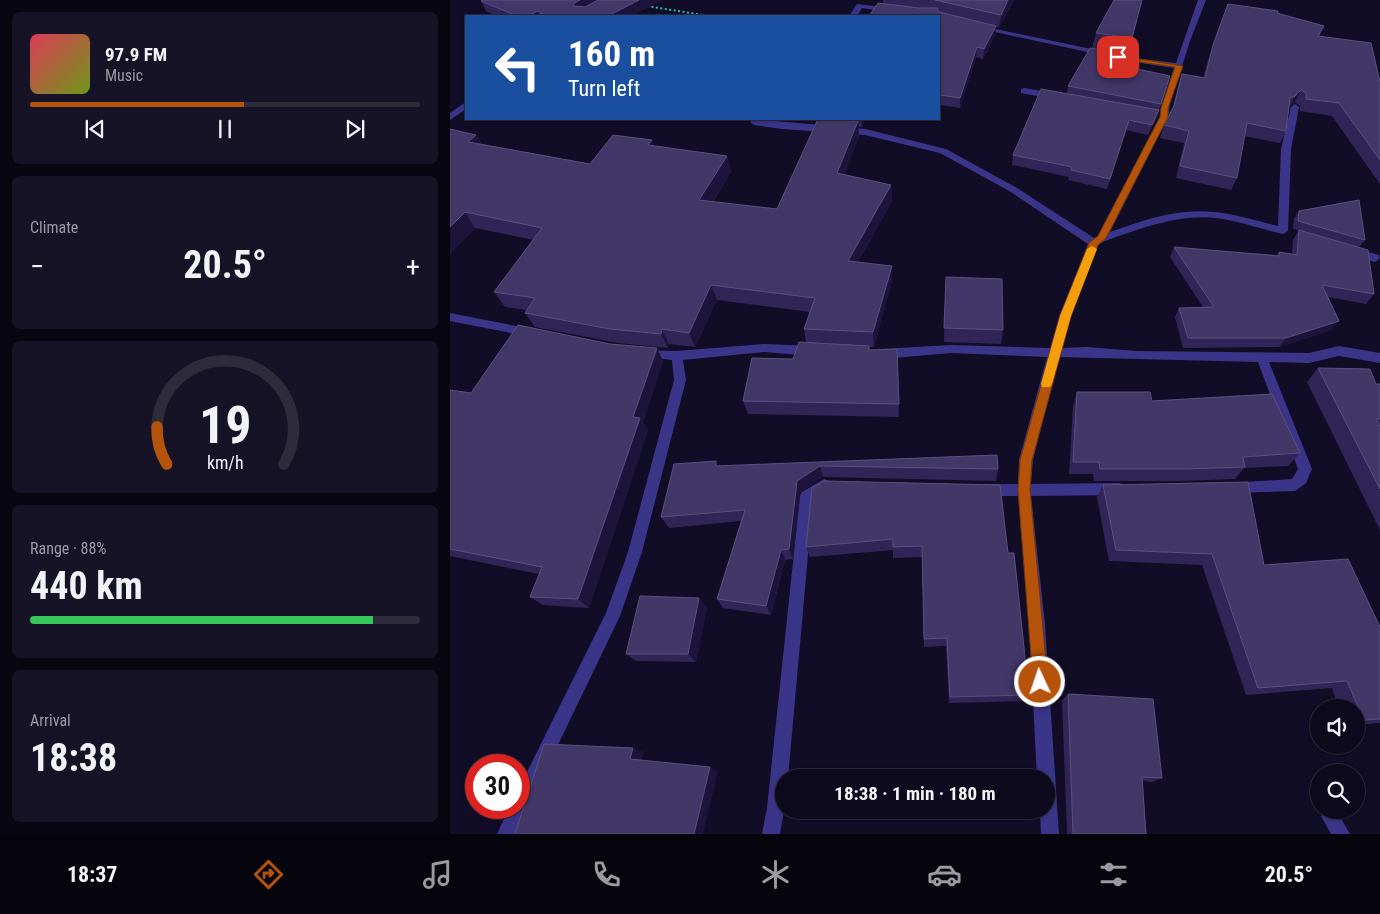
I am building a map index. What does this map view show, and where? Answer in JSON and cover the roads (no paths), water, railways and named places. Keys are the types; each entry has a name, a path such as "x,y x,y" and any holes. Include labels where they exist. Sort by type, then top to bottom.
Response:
{"street":[{"path":"854,15 867,0"},
{"path":"1045,769 1037,624 1024,490 1026,460 1054,353 1066,316 1098,241 1164,108 1194,16 1202,0"},
{"path":"860,6 899,11"},
{"path":"973,26 1134,60 1179,66"},
{"path":"1024,91 1061,98"},
{"path":"450,117 465,106"},
{"path":"1098,241 1161,218 1192,214 1216,215 1288,233 1286,149 1295,107"},
{"path":"754,122 865,132 943,151 1014,190 1098,241"},
{"path":"1338,247 1375,258"},
{"path":"450,317 544,336"},
{"path":"628,351 678,356 764,348 822,351"},
{"path":"870,354 951,349 1054,353 1087,352 1137,356 1309,358 1339,351 1380,358"},
{"path":"530,782 612,616 635,552 680,380 678,356"},
{"path":"1218,488 1295,484 1301,479 1305,469 1262,358"},
{"path":"771,834 776,808 807,496 824,485 842,485"},
{"path":"971,490 1131,489"},
{"path":"506,834 512,819"},
{"path":"1049,819 1050,834"},
{"path":"1332,819 1341,834"}]}
